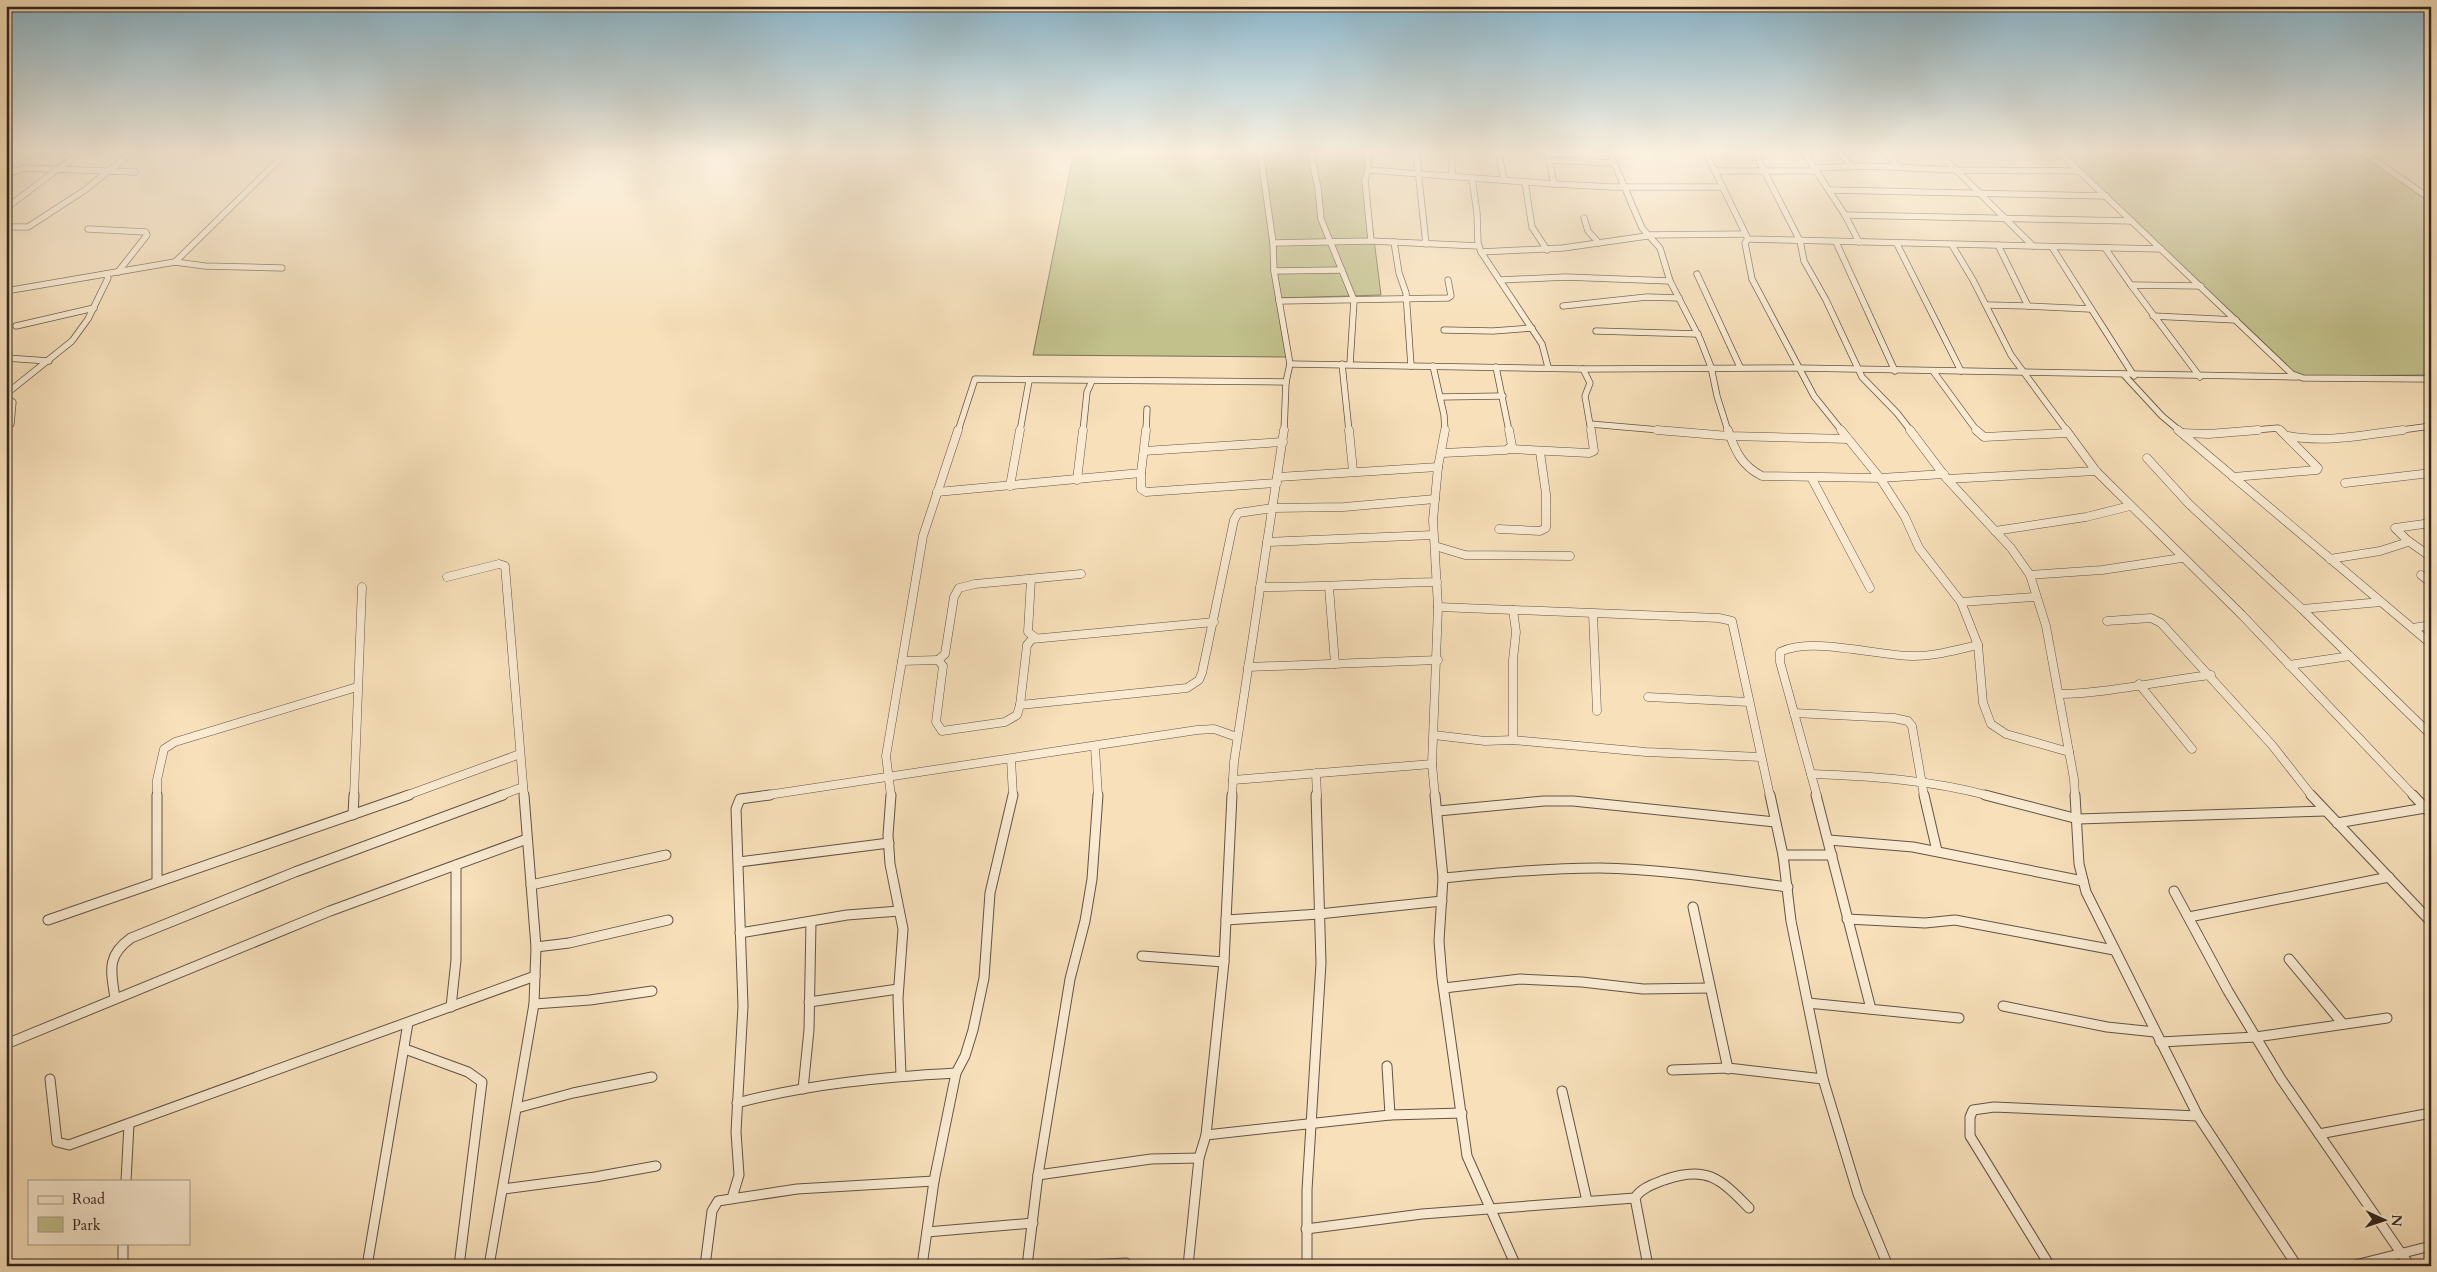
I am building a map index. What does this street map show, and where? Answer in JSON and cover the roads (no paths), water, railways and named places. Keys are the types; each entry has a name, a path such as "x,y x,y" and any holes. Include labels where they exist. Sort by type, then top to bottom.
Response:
{"street":[{"path":"6,227 28,227 53,210"},
{"path":"175,262 228,210"},
{"path":"1188,1266 1199,1158 1206,1135 1224,962 1233,780 1237,737 1278,480 1283,442 1286,382 1290,364 1274,270 1273,243 1268,210"},
{"path":"1320,210 1321,219 1332,242 1354,300 1350,364"},
{"path":"1368,210 1371,241"},
{"path":"1423,210 1426,244"},
{"path":"1477,210 1476,224 1481,252 1542,344 1548,367"},
{"path":"1529,210 1532,227 1547,250"},
{"path":"1635,210 1646,236 1660,248 1670,281 1698,334 1711,367 1717,396 1735,452 1744,465 1762,476 1880,478 2096,471"},
{"path":"1734,210 1746,236 1745,243 1752,280 1798,368 1817,400 1880,478 1904,517 1919,548 1952,587 1961,602 1978,645 1983,703 1991,724 2006,734 2069,752"},
{"path":"1784,210 1800,241 1804,261 1826,300 1862,377 1896,413 1946,476 1996,531 2030,576 2035,597 2046,626 2059,694 2078,818 2079,864 2086,892 2198,1116 2297,1266"},
{"path":"1842,210 1859,242"},
{"path":"1996,210 2033,246"},
{"path":"2121,210 2297,377"},
{"path":"1845,215 2132,221"},
{"path":"1584,218 1588,231 1599,243"},
{"path":"88,229 146,232 147,234 118,272"},
{"path":"1481,252 1547,250 1646,236 1746,236 1800,241 2161,249"},
{"path":"1273,243 1371,241 1479,246"},
{"path":"1394,242 1406,298 1411,366"},
{"path":"1836,242 1896,371"},
{"path":"1897,244 1961,371"},
{"path":"1952,245 1986,304 2010,355 2096,471 2429,809"},
{"path":"1998,245 2028,306"},
{"path":"2052,247 2134,376"},
{"path":"2105,248 2153,316 2200,377"},
{"path":"6,292 175,262 205,266 282,268"},
{"path":"1274,270 1342,270"},
{"path":"6,394 27,374 49,361 80,332 108,278 106,274"},
{"path":"1697,274 1740,367"},
{"path":"1500,280 1565,277 1670,281"},
{"path":"1279,301 1451,297 1448,280"},
{"path":"2131,285 2201,286"},
{"path":"1563,306 1647,297 1679,298"},
{"path":"1986,304 2090,309"},
{"path":"16,326 94,308"},
{"path":"2153,316 2236,320"},
{"path":"1444,330 1493,331 1532,328"},
{"path":"1596,331 1698,334"},
{"path":"6,358 49,361"},
{"path":"1290,364 1583,369 1740,367 2125,376 2431,379"},
{"path":"1342,364 1353,471"},
{"path":"1433,366 1440,397 1445,436 1438,467 1433,535 1437,582 1438,660 1432,764 1443,878 1439,941 1462,1113 1463,1137 1467,1156 1516,1266"},
{"path":"1496,367 1512,441 1510,449"},
{"path":"1442,453 1510,449 1540,452 1594,452 1586,396 1590,383 1583,369"},
{"path":"1933,372 1980,435 1984,437 2068,433"},
{"path":"2125,376 2155,409 2182,433 2431,644"},
{"path":"901,1075 898,990 902,929 889,843 890,776 886,756 923,536 973,380 983,378 1029,381 1286,382"},
{"path":"1010,486 1029,381"},
{"path":"1078,480 1087,392 1092,381"},
{"path":"1440,397 1503,396"},
{"path":"6,399 13,402 11,424"},
{"path":"1147,409 1140,489 1146,492 1353,471 1438,467"},
{"path":"1590,424 1729,436 1848,439"},
{"path":"2288,436 2301,439 2331,438 2431,426"},
{"path":"2182,433 2209,434 2275,427 2282,430 2318,468 2317,470 2233,477"},
{"path":"1144,451 1283,442"},
{"path":"1499,529 1540,531 1546,528 1546,494 1540,452"},
{"path":"2147,458 2190,504 2302,609 2431,735"},
{"path":"937,492 1141,473"},
{"path":"2345,482 2431,473"},
{"path":"1811,477 1870,588"},
{"path":"1020,705 1064,699 1187,688 1194,685 1199,680 1202,672 1234,520 1238,513 1273,508 1344,507 1435,499"},
{"path":"1996,531 2086,517 2130,506"},
{"path":"2431,523 2395,528 2407,540 2431,557"},
{"path":"1267,542 1433,535"},
{"path":"2330,559 2380,551 2405,543 2407,540"},
{"path":"1435,546 1465,555 1570,556"},
{"path":"2030,576 2102,570 2182,558"},
{"path":"447,577 499,564 505,566 536,947 534,1004 489,1266"},
{"path":"902,661 938,660 945,654 954,597 959,588 975,584 1081,574"},
{"path":"2421,575 2431,583"},
{"path":"1031,579 1028,632 1036,638"},
{"path":"1260,588 1437,582"},
{"path":"1330,587 1335,664"},
{"path":"353,815 362,588"},
{"path":"1961,602 2035,597"},
{"path":"2302,609 2381,602"},
{"path":"1438,607 1719,618 1732,621 1783,855 1791,921 1822,1079 1858,1194 1888,1266"},
{"path":"1513,610 1516,632 1513,660 1513,740"},
{"path":"1593,614 1597,710"},
{"path":"2107,621 2156,619 2211,675 2272,745 2325,811 2431,922"},
{"path":"938,660 943,666 936,722 938,728 942,731 1005,722 1017,715 1028,645 1036,638 1214,622"},
{"path":"2413,628 2431,625"},
{"path":"1871,1009 1811,774 1780,662 1780,652 1786,647 1854,649 1911,656 1927,656 1978,645"},
{"path":"2289,665 2350,656"},
{"path":"1248,667 1438,660"},
{"path":"2059,694 2096,693 2139,684 2211,675"},
{"path":"2139,684 2192,749"},
{"path":"157,880 157,780 164,749 175,742 357,687"},
{"path":"1648,697 1749,702"},
{"path":"1794,713 1908,720 1912,726 1918,749 1921,782 1937,851"},
{"path":"732,1198 739,1175 737,1104 743,1006 736,810 740,798 1208,729 1237,737"},
{"path":"1434,735 1486,741 1513,740 1646,752 1761,757"},
{"path":"1027,1266 1038,1176 1070,979 1085,921 1092,878 1098,802 1095,747"},
{"path":"48,920 157,880 353,815 520,754"},
{"path":"922,1266 934,1181 956,1073 965,1056 980,1004 984,978 990,893 1014,790 1011,759"},
{"path":"1233,780 1432,764"},
{"path":"1307,1266 1306,1229 1321,962 1316,773"},
{"path":"1811,774 1871,776 1921,782 1979,793 2078,818 2205,816 2325,811"},
{"path":"115,998 111,960 114,951 131,938 295,872 523,786"},
{"path":"1438,811 1544,801 1573,801 1776,822"},
{"path":"2337,823 2429,809"},
{"path":"11,1042 330,911 527,839"},
{"path":"1828,840 1913,847 2083,881"},
{"path":"738,862 889,843"},
{"path":"531,885 666,855"},
{"path":"1783,855 1832,855"},
{"path":"451,1007 456,950 456,864"},
{"path":"1443,878 1553,869 1620,869 1684,873 1788,887"},
{"path":"2189,917 2388,877"},
{"path":"2174,891 2228,991 2256,1037 2319,1134 2410,1266"},
{"path":"1226,920 1319,914 1442,901"},
{"path":"1693,907 1728,1069"},
{"path":"740,933 847,915 899,911"},
{"path":"1848,919 1924,923 1955,920 2114,950"},
{"path":"536,947 569,943 668,920"},
{"path":"803,1089 809,1002 811,922"},
{"path":"1142,956 1224,962"},
{"path":"2289,959 2343,1024"},
{"path":"50,1079 58,1142 62,1145 69,1145 535,976"},
{"path":"1444,988 1520,979 1582,982 1643,989 1710,988"},
{"path":"809,1002 898,990"},
{"path":"534,1004 590,1000 652,991"},
{"path":"1808,1003 1959,1018"},
{"path":"2003,1006 2107,1027 2155,1032"},
{"path":"2160,1042 2256,1037 2387,1018"},
{"path":"367,1266 408,1023"},
{"path":"404,1049 468,1072 482,1082 459,1266"},
{"path":"1387,1066 1390,1115"},
{"path":"1672,1070 1691,1067 1728,1069 1822,1079"},
{"path":"737,1104 803,1089 901,1075 956,1073"},
{"path":"517,1108 573,1093 652,1077"},
{"path":"1562,1091 1587,1202"},
{"path":"2050,1266 1970,1136 1970,1117 1973,1110 1994,1107 2198,1116"},
{"path":"1206,1135 1390,1115 1462,1113"},
{"path":"2319,1134 2431,1113"},
{"path":"126,1180 129,1124"},
{"path":"1038,1176 1151,1159 1199,1158"},
{"path":"503,1190 656,1166"},
{"path":"1648,1266 1635,1198 1637,1193 1652,1185 1695,1171 1719,1178 1749,1208"},
{"path":"705,1266 705,1250 714,1205 718,1201 797,1189 934,1181"},
{"path":"1306,1229 1394,1217 1635,1198"},
{"path":"926,1232 1032,1223"},
{"path":"123,1244 123,1266"},
{"path":"2351,1266 2431,1246"},
{"path":"1068,1266 1126,1263"}]}
